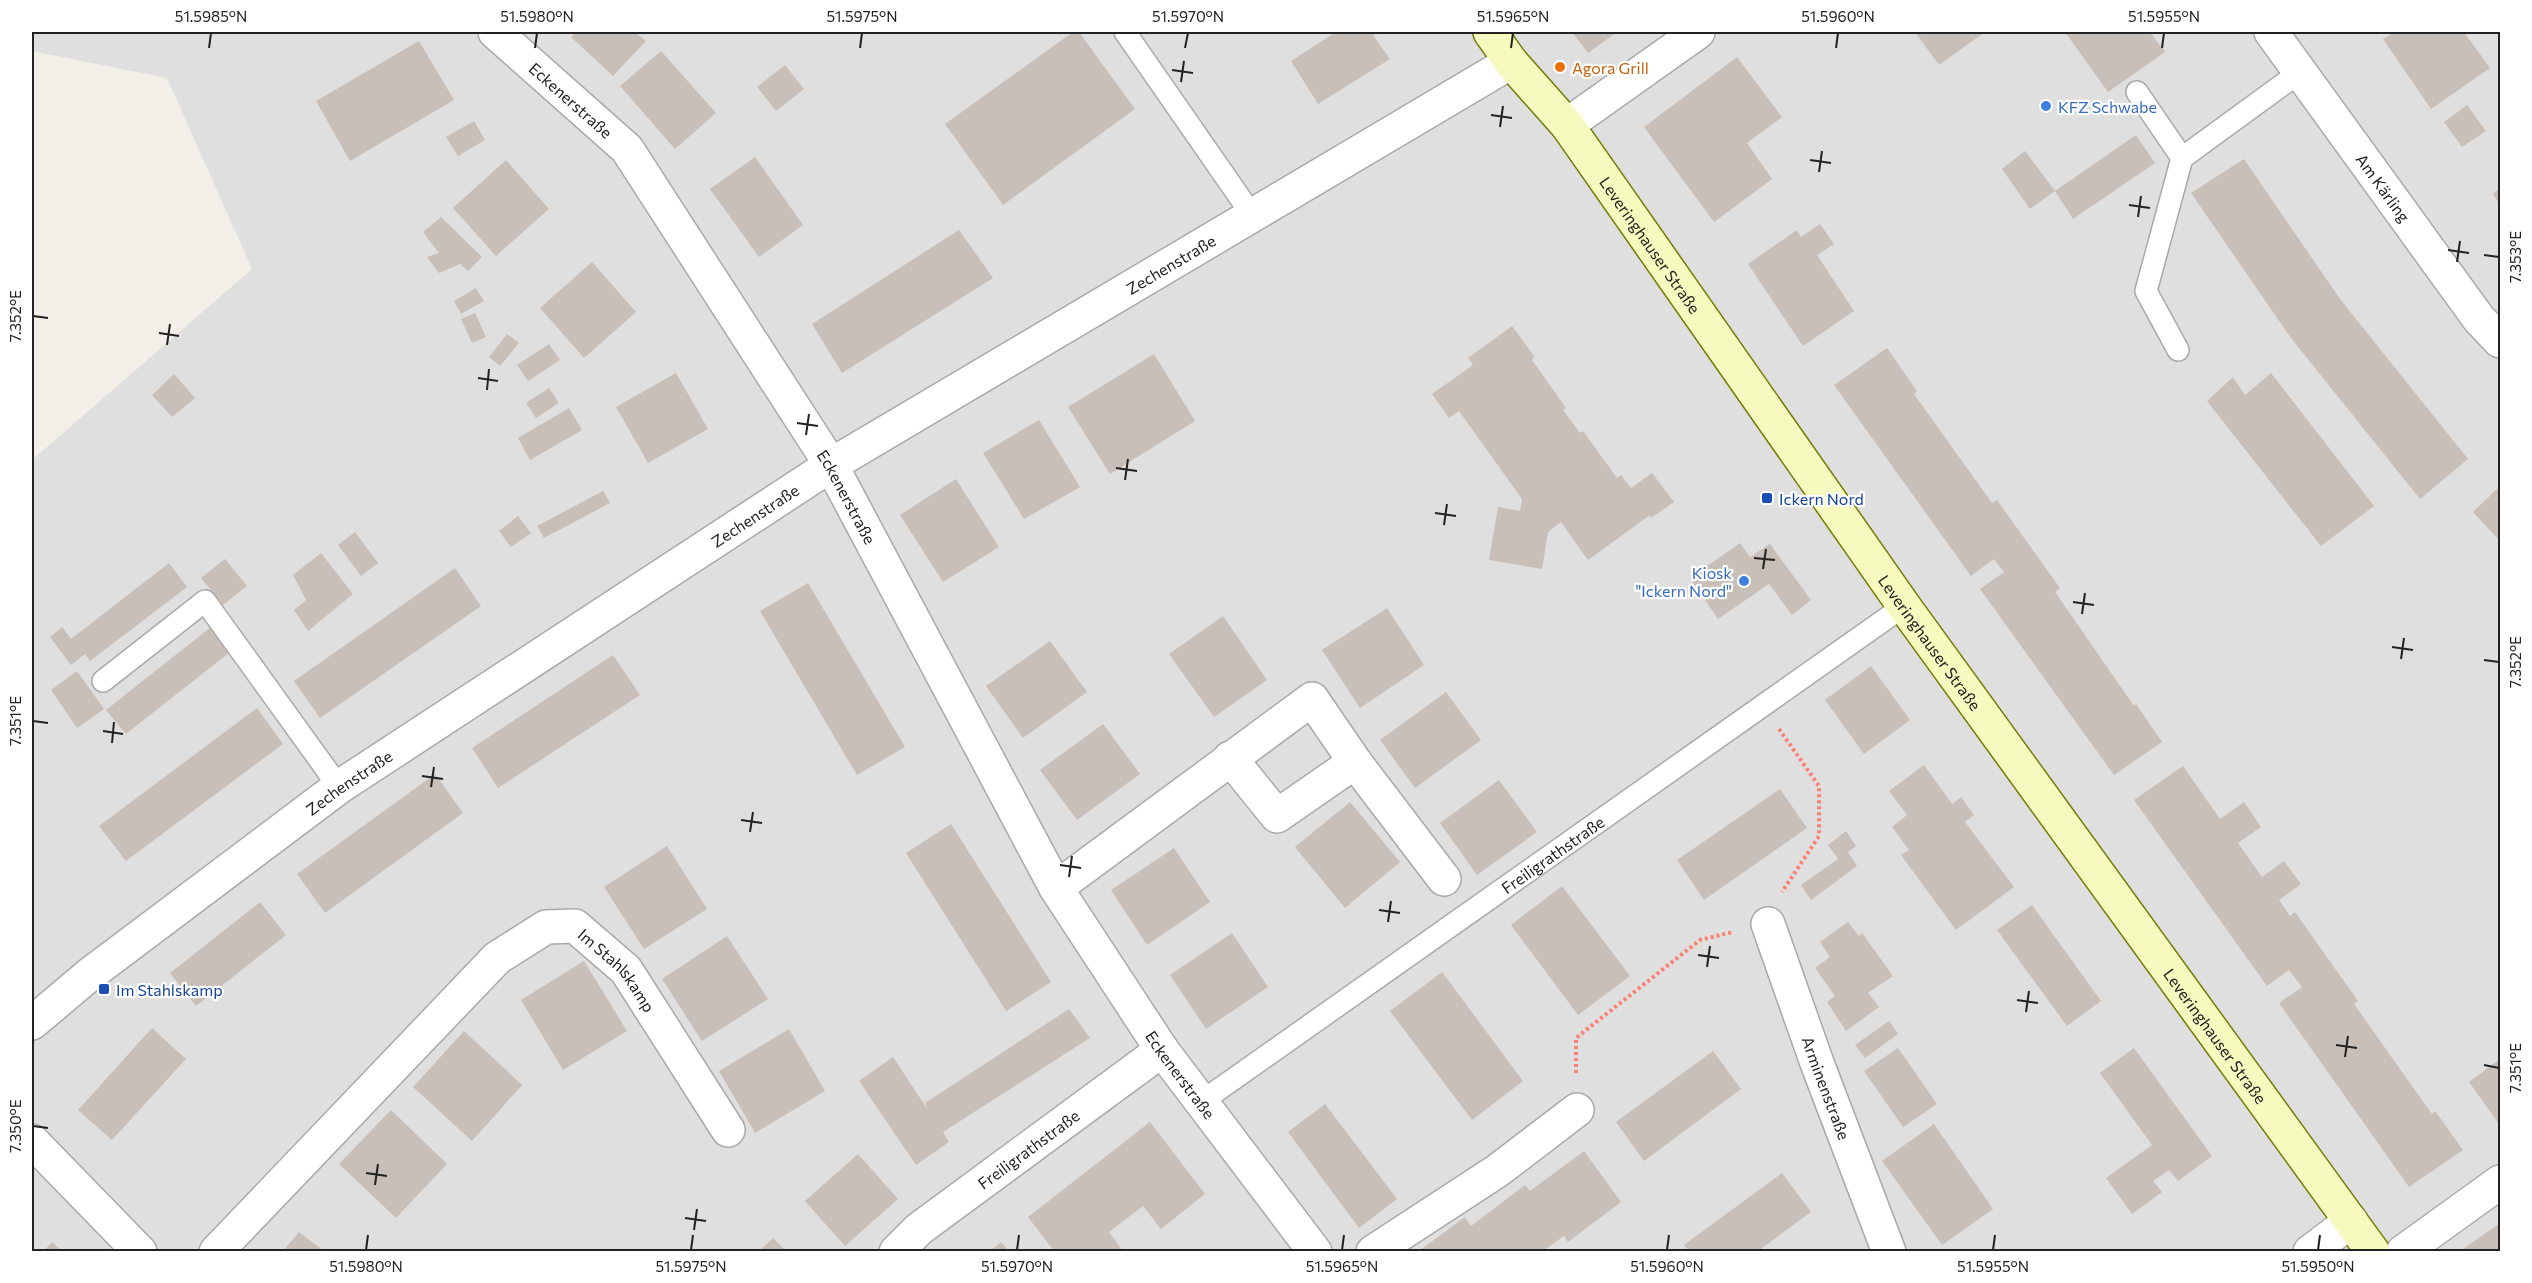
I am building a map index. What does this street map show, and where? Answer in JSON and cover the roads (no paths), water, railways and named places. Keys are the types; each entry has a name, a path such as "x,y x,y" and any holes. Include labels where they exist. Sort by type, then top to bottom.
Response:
{"main road":[{"name":"Leveringhauser Straße","path":"1490,32 1511,62 1567,125 1904,606 2373,1251"}],"street":[{"name":"Eckenerstraße","path":"495,32 627,149 831,465 1056,888 1162,1050 1315,1251"},
{"path":"1567,125 1698,32"},
{"name":"Am Kärling","path":"2271,32 2479,318 2500,341"},
{"name":"Zechenstraße","path":"32,1023 89,975 339,787 831,465 1511,62"},
{"path":"1056,888 1312,699 1354,762 1444,879"},
{"path":"1230,758 1277,816 1354,762"},
{"name":"Arminenstraße","path":"1768,924 1817,1063 1889,1251"},
{"name":"Im Stahlskamp","path":"216,1251 497,958 546,927 575,926 626,970 728,1130"},
{"name":"Freiligrathstraße","path":"896,1251 919,1229 1162,1050"},
{"path":"1373,1251 1497,1171 1577,1110"},
{"path":"32,1141 140,1251"},
{"path":"2403,1251 2500,1182"},
{"path":"2310,1251 2351,1221"}],"lane":[{"path":"1125,32 1252,215"},
{"path":"2178,350 2146,291 2182,158 2300,72"},
{"path":"2137,92 2182,158"},
{"path":"103,681 205,601 339,787"},
{"name":"Freiligrathstraße","path":"1201,1102 1904,606"}],"place":[{"name":"Agora Grill","path":"1560,67"},
{"name":"KFZ Schwabe","path":"2046,106"},
{"name":"Ickern Nord","path":"1767,498"},
{"name":"Kiosk \"Ickern Nord\"","path":"1744,581"},
{"name":"Im Stahlskamp","path":"104,989"}]}
